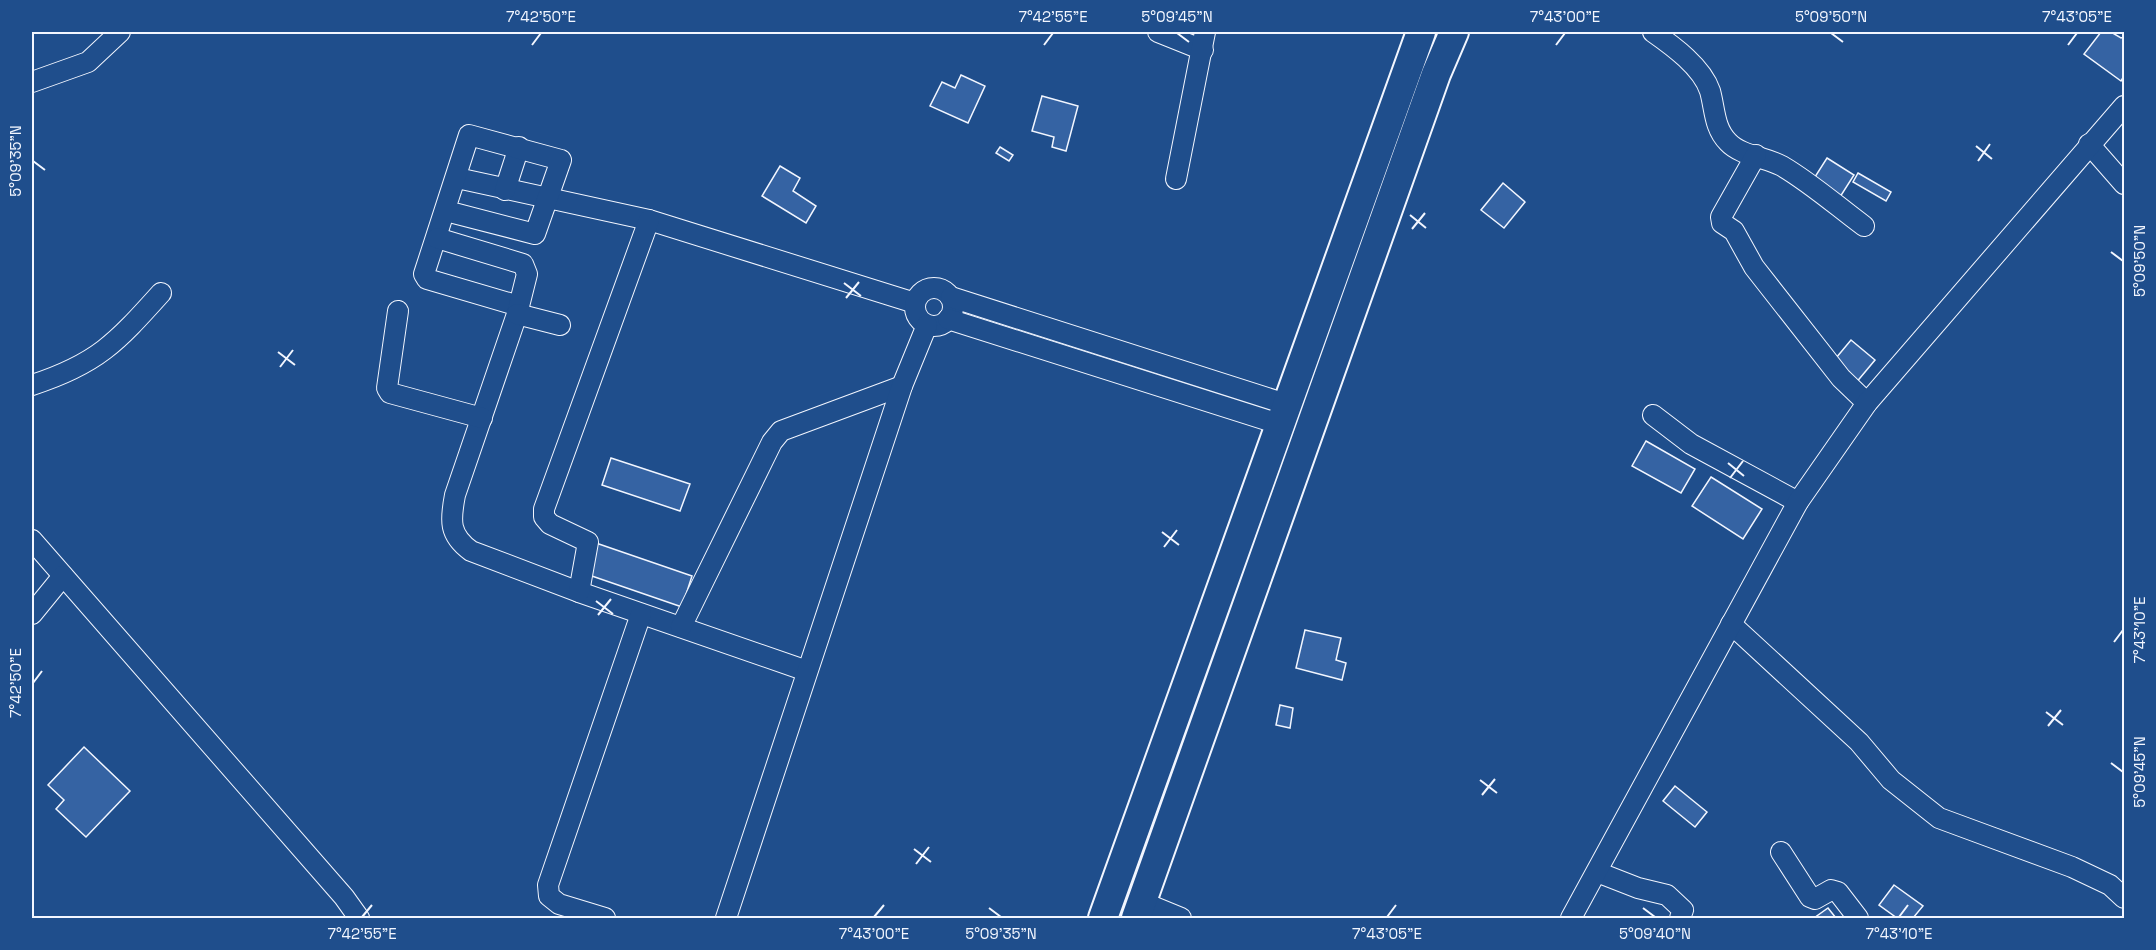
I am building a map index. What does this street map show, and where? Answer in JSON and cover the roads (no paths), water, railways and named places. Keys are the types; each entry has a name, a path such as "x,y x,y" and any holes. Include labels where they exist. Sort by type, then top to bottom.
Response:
{"highway":[{"path":"1102,918 1420,32"},
{"path":"1139,910 1432,85 1454,32"}],"street":[{"path":"32,82 88,62 120,32"},
{"path":"1158,32 1204,41 1176,179"},
{"path":"1653,32 1675,48 1702,77 1709,90 1716,123 1728,143 1741,151 1756,155 1788,170 1864,226"},
{"path":"1571,918 1798,502 1867,403 2124,106"},
{"path":"446,211 535,234 561,160 469,135 457,178 424,274 427,279 560,326"},
{"path":"2089,144 2124,184"},
{"path":"505,190 519,147"},
{"path":"1756,155 1721,217 1722,223 1734,231 1754,267 1841,378 1867,403"},
{"path":"457,178 649,220 915,303"},
{"path":"579,592 588,542 550,524 544,517 544,509 649,220"},
{"path":"485,252 494,224"},
{"path":"437,238 523,264 526,269 518,310 452,508 451,525 458,542 471,551 579,592 807,671"},
{"path":"951,297 953,309 948,319 939,325 927,325 917,316 915,303 920,293 931,287 942,289 951,297 1282,414"},
{"path":"32,385 59,376 104,352 118,342 161,294"},
{"path":"398,311 387,388 390,393 482,418"},
{"path":"948,319 1282,414"},
{"path":"726,918 902,386 927,325"},
{"path":"681,627 772,442 782,431 902,386"},
{"path":"1653,415 1691,444 1798,502"},
{"path":"32,540 344,897 359,918"},
{"path":"32,614 63,576"},
{"path":"604,918 559,904 549,896 548,885 641,614"},
{"path":"1731,624 1859,742 1891,780 1939,818 2072,867 2110,885 2124,898"},
{"path":"1781,852 1810,897 1815,899 1831,890 1838,892 1858,918"},
{"path":"1597,872 1638,888 1667,895 1683,910 1680,918"},
{"path":"1139,910 1181,918"}]}
